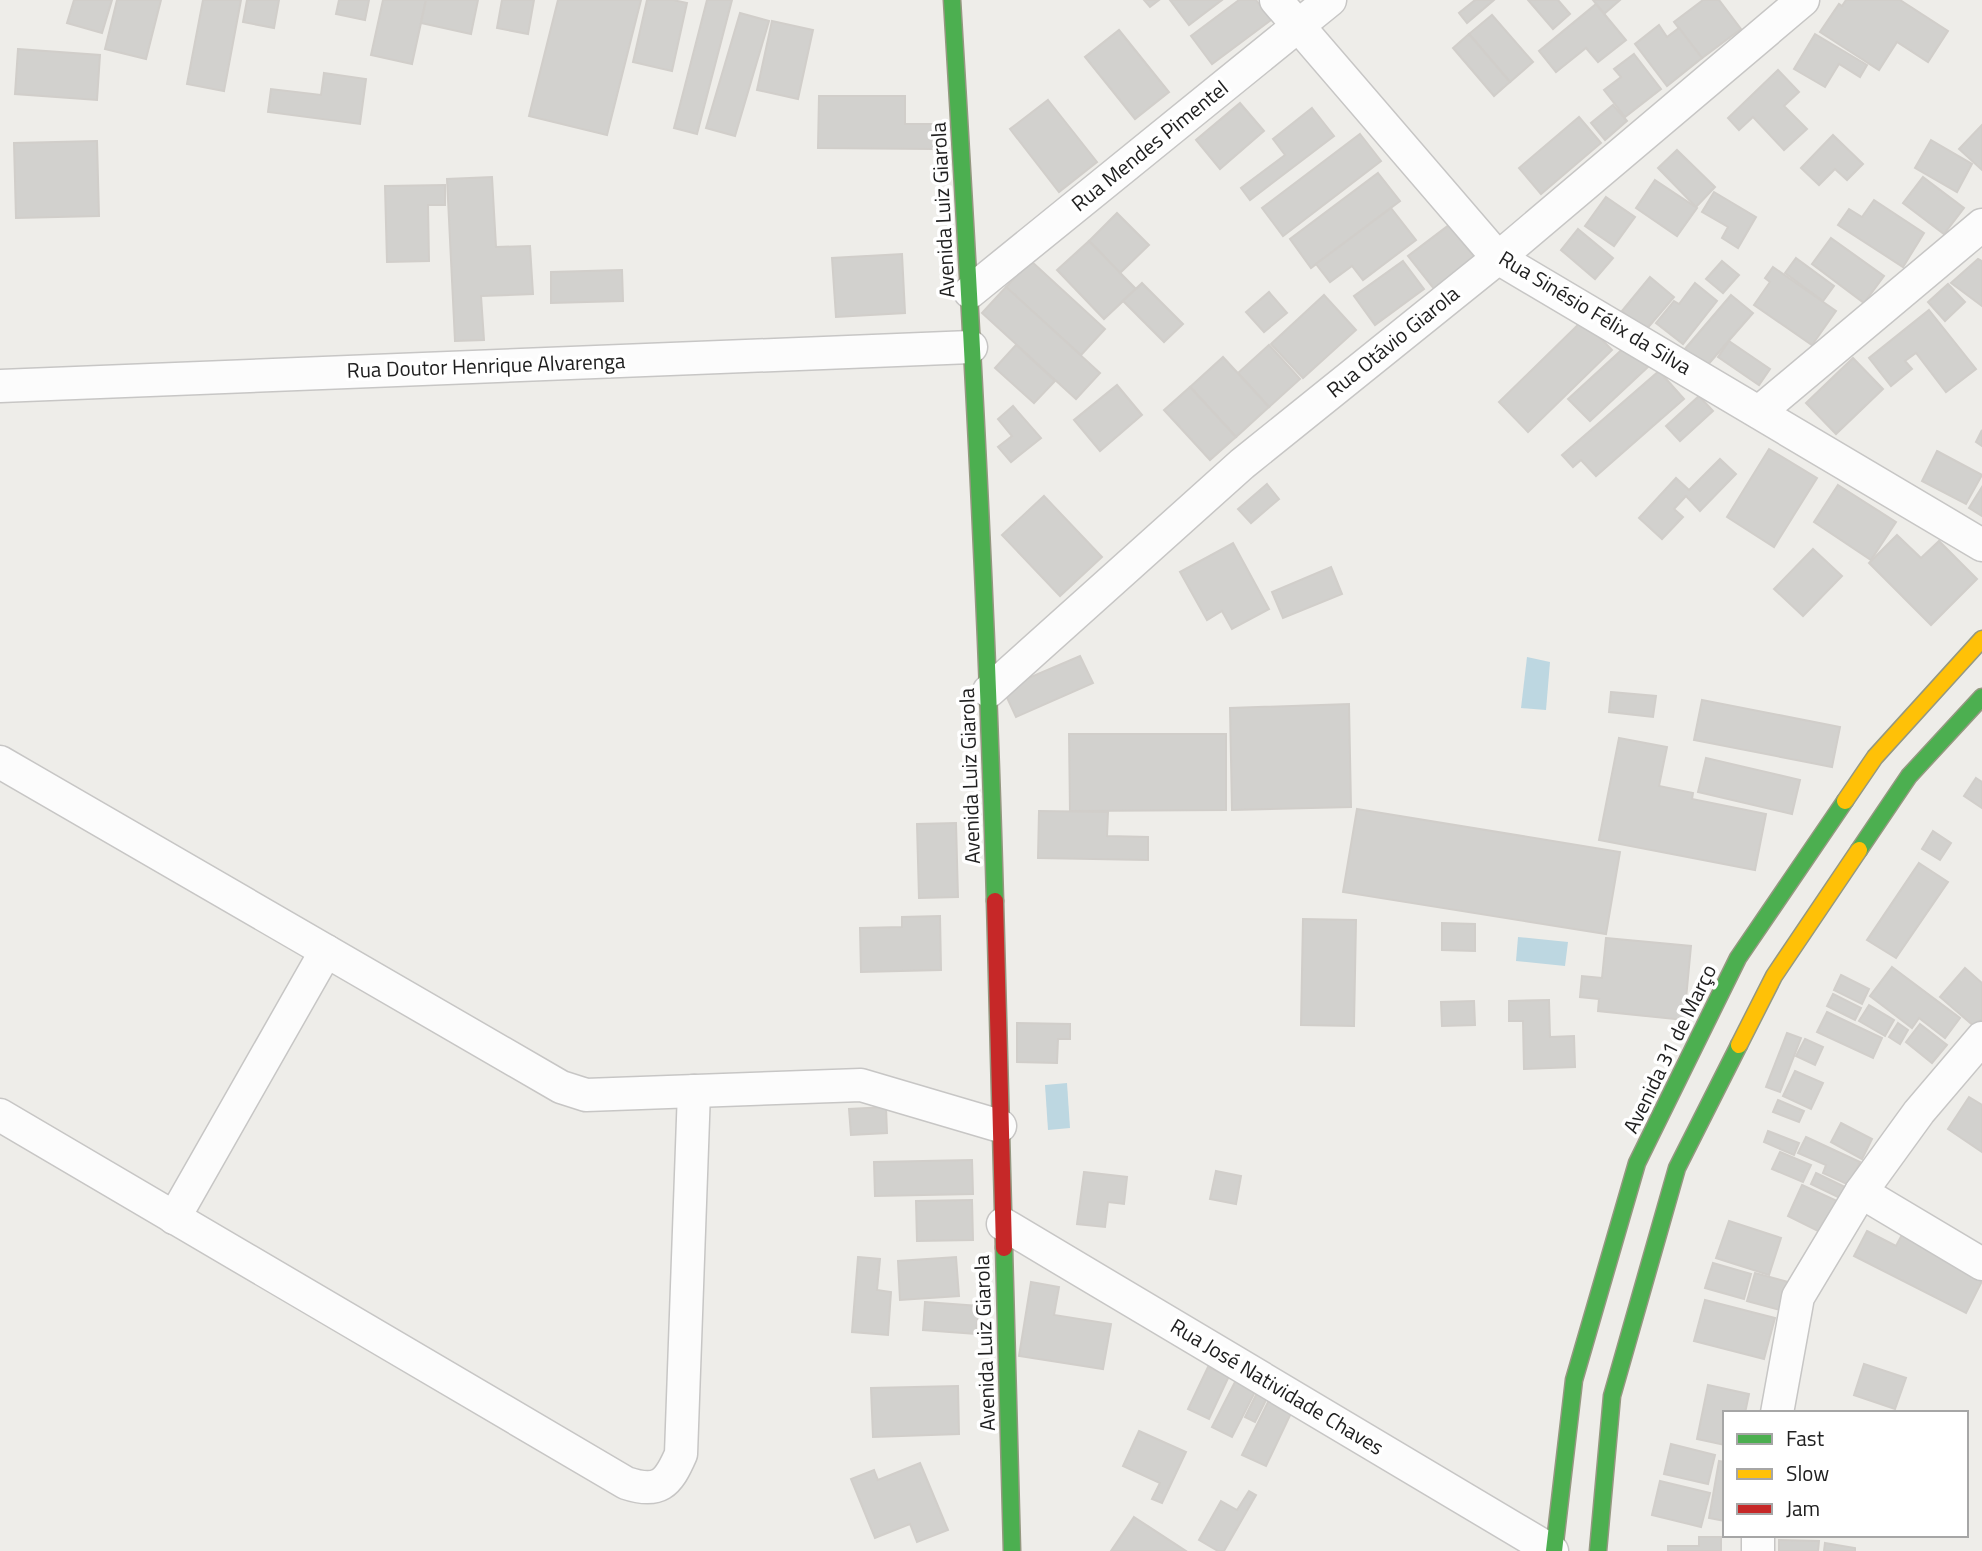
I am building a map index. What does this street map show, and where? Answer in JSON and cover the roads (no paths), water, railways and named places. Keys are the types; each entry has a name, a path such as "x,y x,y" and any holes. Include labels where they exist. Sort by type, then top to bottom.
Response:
{"main road":[{"name":"Avenida Luiz Giarola","path":"952,0 970,292 989,691 1012,1551"},
{"name":"Avenida 31 de Março","path":"1553,1551 1574,1380 1738,958 1892,767 1982,639"},
{"name":"Avenida 31 de Março","path":"1598,1551 1612,1396 1657,1166 1774,976 1892,767 1982,697"}],"street":[{"name":"Rua Sinésio Félix da Silva","path":"1276,0 1498,258 1982,545"},
{"name":"Rua Mendes Pimentel","path":"970,292 1330,0"},
{"name":"Rua Otávio Giarola","path":"989,691 1242,464 1498,258 1803,0"},
{"path":"1759,412 1982,225"},
{"name":"Rua Doutor Henrique Alvarenga","path":"0,386 971,347"},
{"path":"0,762 561,1087 586,1095 861,1086 1000,1126"},
{"path":"174,1217 326,951"},
{"path":"1777,1411 1798,1297 1861,1192 1919,1112 1982,1038"},
{"path":"0,1115 626,1483 646,1490 662,1484 672,1475 681,1454 694,1091"},
{"path":"1861,1192 1982,1264"},
{"name":"Rua José Natividade Chaves","path":"1003,1224 1553,1551"}],"water":[{"path":"1527,657 1550,662 1546,710 1521,708"},
{"path":"1518,937 1568,942 1565,966 1516,961"},
{"path":"1067,1083 1070,1128 1048,1130 1045,1085"}]}
